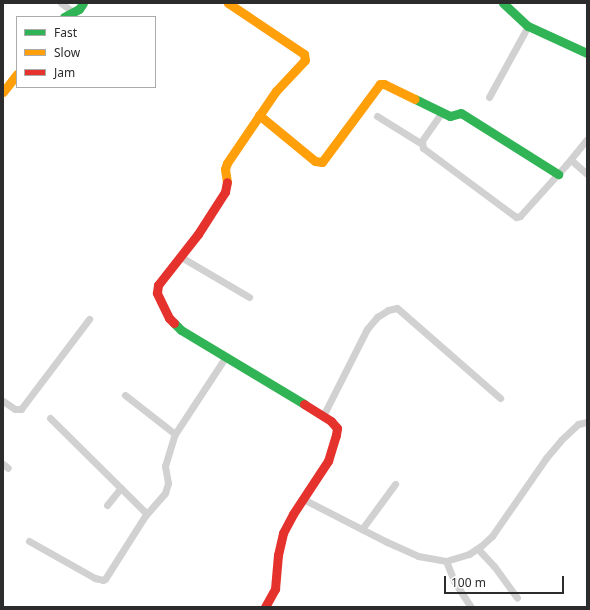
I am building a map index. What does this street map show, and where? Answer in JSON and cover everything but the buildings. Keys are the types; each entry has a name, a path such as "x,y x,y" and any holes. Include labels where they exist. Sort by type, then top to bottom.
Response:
{"street":[{"path":"62,3 73,12"},
{"path":"66,16 79,8 83,3"},
{"path":"228,3 306,57 301,66 276,91 226,166 227,186 222,198 181,257 158,285 157,293 158,299 175,325 188,336 323,416 337,428 336,435 323,471 303,499 283,533 278,554 275,589 265,607"},
{"path":"503,3 528,26 587,53"},
{"path":"489,97 528,26"},
{"path":"3,92 16,75"},
{"path":"259,115 318,162 325,160 380,84 384,84 452,116 461,112 558,174"},
{"path":"422,144 442,112"},
{"path":"377,116 422,144 423,148 516,217 520,216 571,160 587,139"},
{"path":"571,160 587,174"},
{"path":"181,257 249,297"},
{"path":"323,416 367,329 377,317 388,310 397,308 500,398"},
{"path":"3,401 15,409 21,408 89,319"},
{"path":"29,540 95,578 102,580 107,577 147,514 162,497 167,488 165,466 175,434 224,358"},
{"path":"125,395 175,434"},
{"path":"50,418 147,514"},
{"path":"303,499 362,530 418,556 446,561 470,554 492,536 546,458 561,440 578,424 587,422"},
{"path":"362,530 395,484"},
{"path":"107,505 121,488"},
{"path":"478,549 494,566 517,598"},
{"path":"446,561 454,581 471,607"}],"traffic: fast":[{"path":"66,16 79,9 83,3"},
{"path":"503,3 528,26 587,53"},
{"path":"415,99 450,116 461,113 558,174"},
{"path":"174,323 181,330 304,404"}],"traffic: slow":[{"path":"227,182 225,169 227,163 276,91 305,60 304,54 228,3"},
{"path":"3,92 16,75"},
{"path":"259,115 315,161 322,162 380,84 384,84 415,99"}],"traffic: jam":[{"path":"174,323 169,318 157,293 158,285 198,234 225,192 227,182"},
{"path":"265,607 275,589 278,555 283,533 293,514 328,461 336,435 337,428 331,421 304,404"}]}
